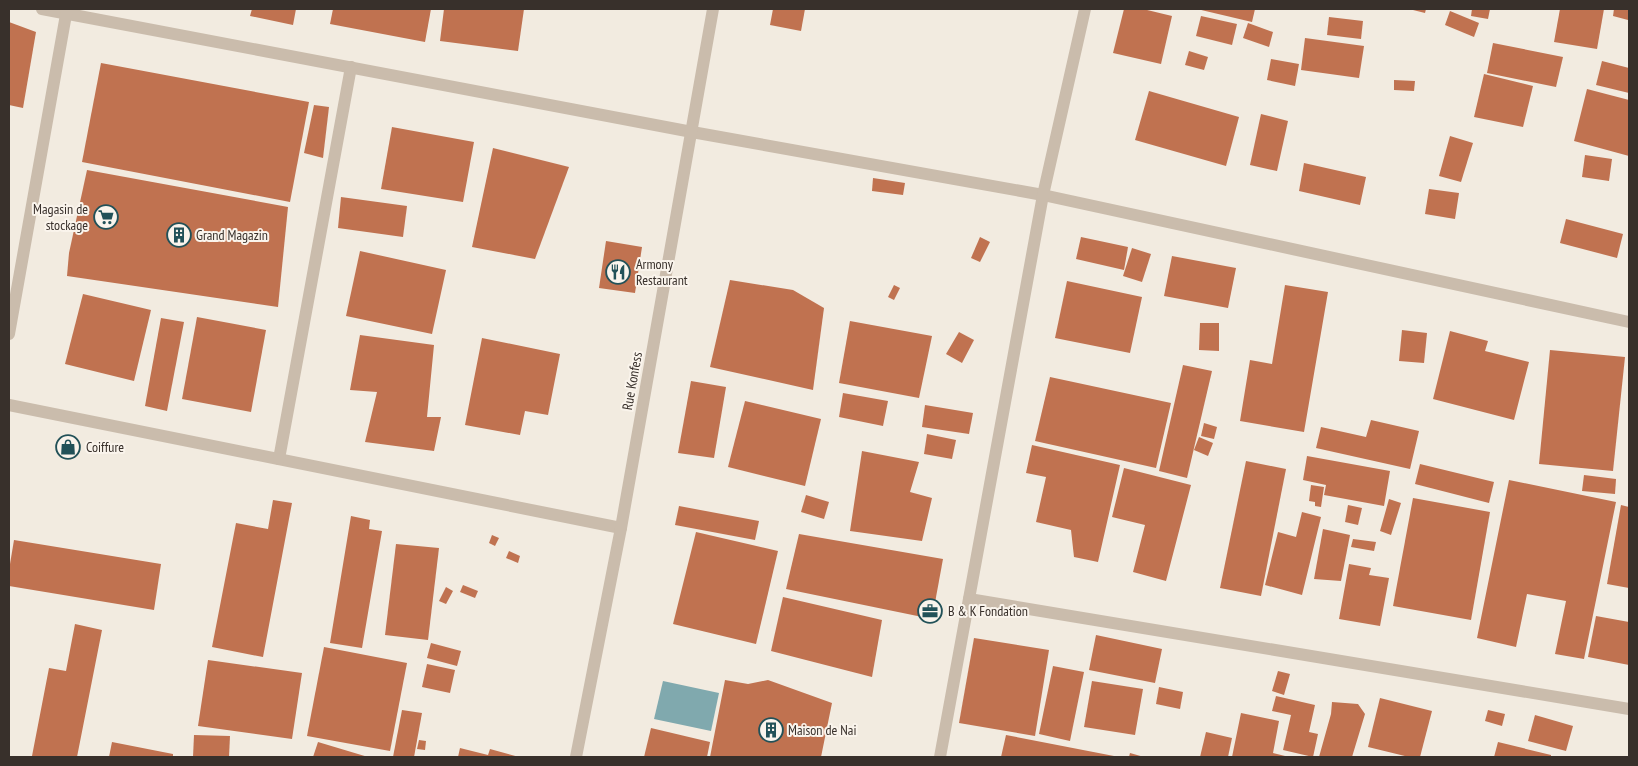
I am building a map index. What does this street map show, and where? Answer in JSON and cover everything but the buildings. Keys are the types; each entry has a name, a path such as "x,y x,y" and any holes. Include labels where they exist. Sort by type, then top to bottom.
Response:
{"street":[{"path":"42,9 67,11 692,132 1043,195 1629,322"},
{"name":"Rue Konfess","path":"576,757 621,528 713,9"},
{"path":"940,757 1043,195 1085,9"},
{"path":"9,334 67,11"},
{"path":"279,460 350,67"},
{"path":"9,405 621,528"},
{"path":"968,599 1629,709"}],"water":[{"path":"663,681 719,693 711,731 654,719"}],"place":[{"name":"Magasin de stockage","path":"106,217"},
{"name":"Grand Magazin","path":"179,235"},
{"name":"Armony Restaurant","path":"618,272"},
{"name":"Coiffure","path":"68,447"},
{"name":"B & K Fondation","path":"930,611"},
{"name":"Maison de Nai","path":"771,730"}]}
